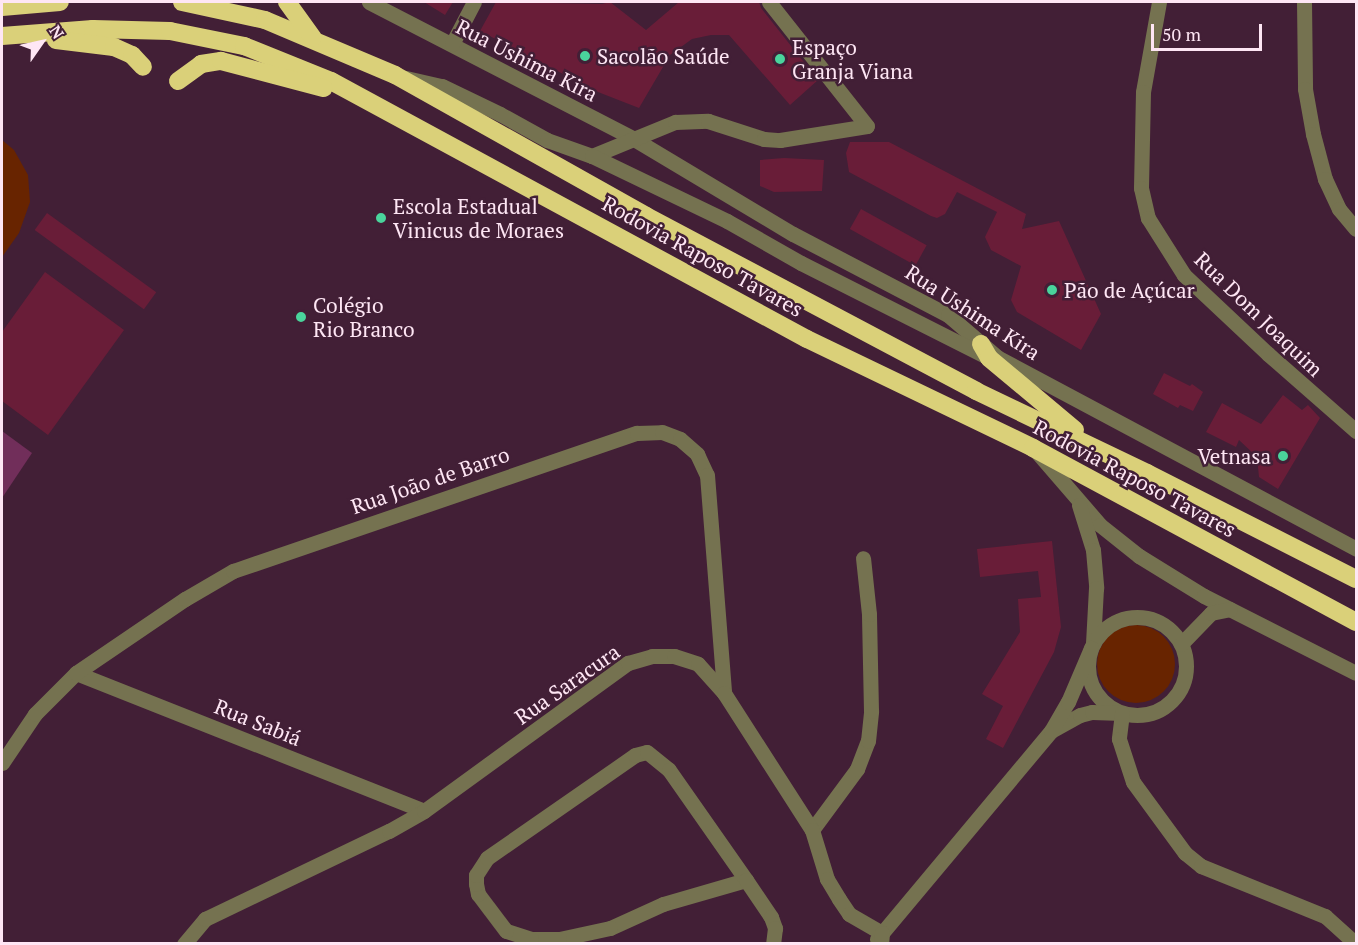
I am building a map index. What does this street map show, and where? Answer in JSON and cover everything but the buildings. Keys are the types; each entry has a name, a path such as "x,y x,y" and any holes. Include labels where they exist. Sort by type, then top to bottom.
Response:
{"highway":[{"path":"2,7 60,2"},
{"name":"Rodovia Raposo Tavares","path":"194,2 265,20 315,39 395,75 646,216 976,391 1095,447 1356,579"},
{"path":"287,2 315,39"},
{"name":"Rodovia Raposo Tavares","path":"6,35 131,29 208,36 272,56 369,100 807,339 1033,448 1356,622"},
{"path":"6,35 114,46 132,55 143,67"},
{"path":"178,81 201,64 221,61 369,100"},
{"path":"985,351 1095,447"}],"street":[{"name":"Rua Ushima Kira","path":"369,2 634,139 793,234 948,315 985,351 1356,549"},
{"path":"452,44 474,2"},
{"path":"592,156 675,122 708,121 764,138 780,140 867,126 768,2"},
{"name":"Rua Dom Joaquim","path":"1159,2 1143,92 1141,188 1148,218 1184,275 1356,431"},
{"path":"1304,2 1305,89 1313,134 1325,179 1339,209 1356,229"},
{"path":"395,75 442,86 547,140 592,156 727,221 801,263 985,351"},
{"name":"Rua João de Barro","path":"2,763 35,714 76,673 204,587 255,561 637,433 662,432 680,439 697,454 707,475 724,693"},
{"path":"1033,448 1100,525 1139,556 1230,609 1356,673"},
{"path":"1078,502 1093,550 1096,588 1092,646 1088,664 1093,687 1108,706 1122,713"},
{"path":"812,830 856,769 868,741 871,711 869,614 863,558"},
{"path":"1181,644 1211,613 1230,609"},
{"path":"879,940 1051,731 1068,702 1092,646 1111,624 1137,617 1162,624 1181,644 1186,659 1185,676 1180,691 1169,704 1155,712 1138,716 1122,713 1080,715 1051,731"},
{"name":"Rua Saracura","path":"184,944 205,919 389,831 424,811 628,663 652,656 674,656 698,664 724,693 812,830 827,879 849,914 879,940"},
{"name":"Rua Sabiá","path":"76,673 424,811"},
{"path":"1122,713 1119,740 1133,782 1185,853 1201,866 1325,916 1356,944"},
{"path":"746,879 663,904 610,928 574,937 532,941 504,937 478,894 476,875 487,858 635,755 647,752 669,770 746,879 771,917 775,928 772,944"}],"shaded area":[{"path":"2,140 14,150 28,175 30,202 19,233 2,257"},
{"path":"2,431 32,453 2,498"},
{"path":"1136,625 1151,628 1168,642 1175,664 1172,679 1158,696 1136,703 1121,700 1104,686 1097,664 1100,649 1114,632"}],"place":[{"name":"Sacolão Saúde","path":"585,56"},
{"name":"Espaço Granja Viana","path":"780,59"},
{"name":"Escola Estadual Vinicus de Moraes","path":"381,218"},
{"name":"Pão de Açúcar","path":"1052,290"},
{"name":"Colégio Rio Branco","path":"301,317"},
{"name":"Vetnasa","path":"1283,456"}]}
